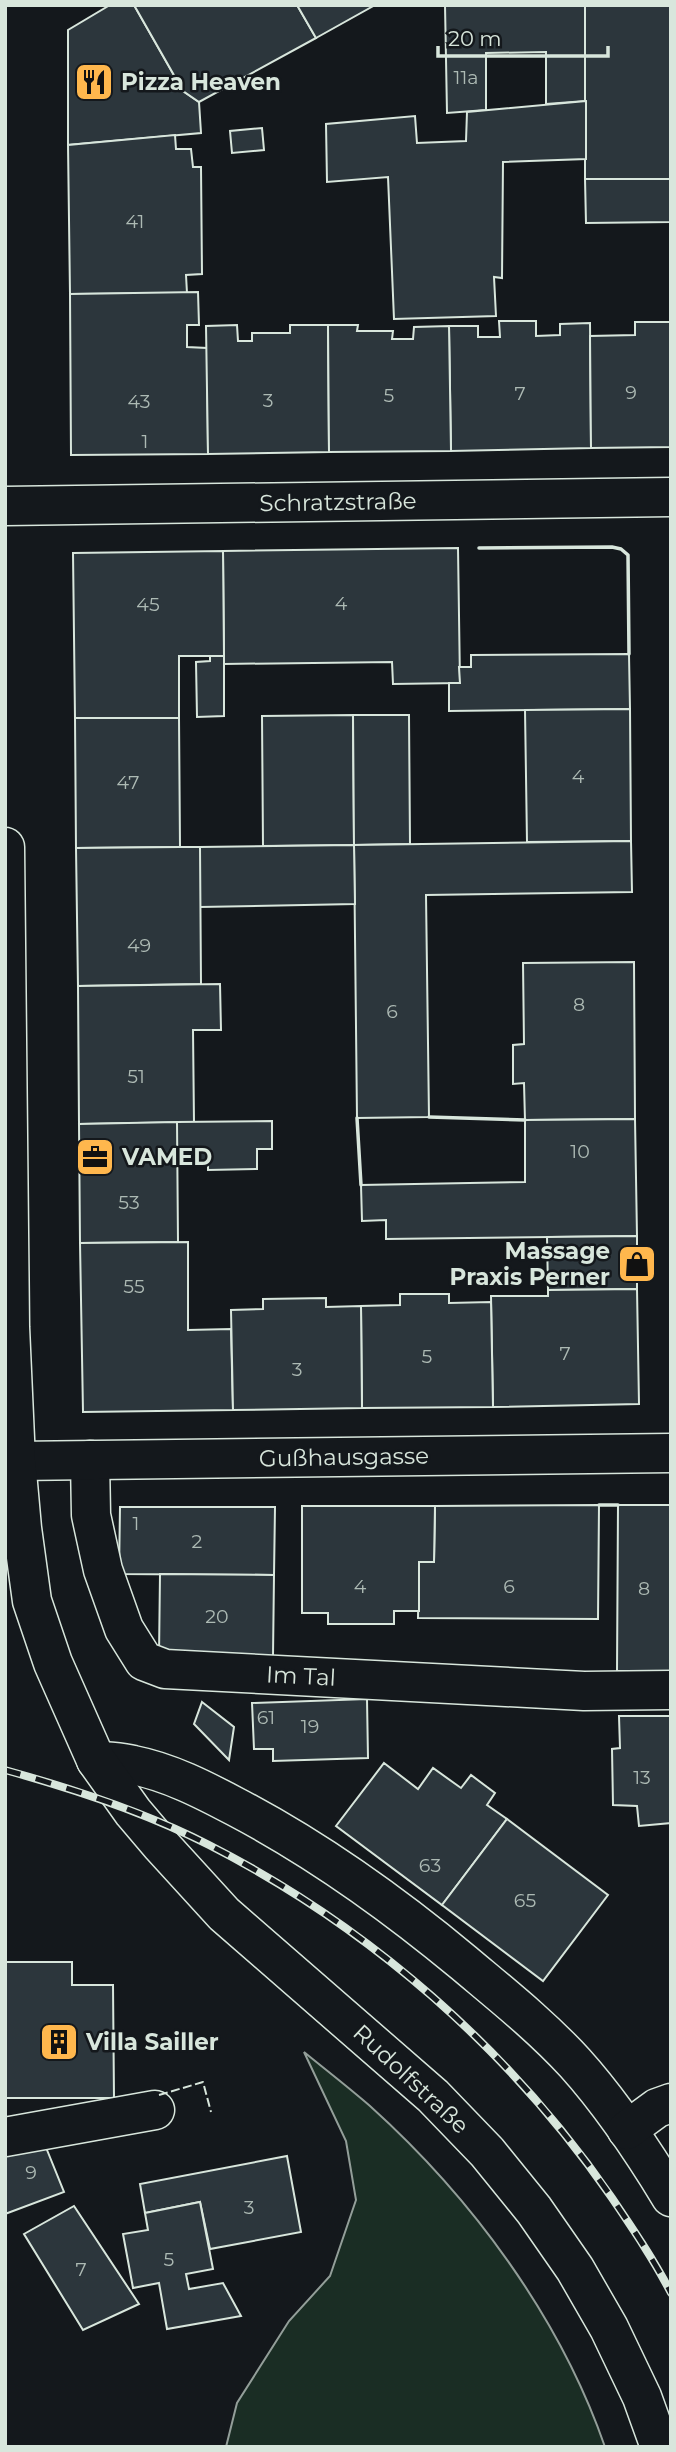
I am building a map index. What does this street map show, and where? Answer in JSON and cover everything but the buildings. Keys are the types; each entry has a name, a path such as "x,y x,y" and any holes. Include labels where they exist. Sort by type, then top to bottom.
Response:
{"street":[{"name":"Schratzstraße","path":"5,506 671,497"},
{"name":"Rudolfstraße","path":"5,848 10,1327 16,1461 32,1601 53,1663 96,1760 133,1812 224,1914 433,2096 487,2151 534,2210 575,2269 609,2328 642,2397 660,2447"},
{"name":"Gußhausgasse","path":"16,1461 671,1453"},
{"name":"Im Tal","path":"90,1460 91,1515 103,1570 124,1629 144,1661 165,1669 584,1691 671,1690"},
{"path":"96,1760 134,1765 168,1775 210,1793 289,1835 426,1932 524,2013 576,2064 627,2130 671,2197"},
{"path":"627,2130 657,2108 671,2103"},
{"path":"5,2137 155,2110"}],"green space":[{"path":"304,2052 370,2106 407,2141 477,2220 538,2306 564,2352 605,2447 226,2447 237,2403 289,2321 330,2276 356,2200 346,2141"}],"railway":[{"path":"5,1770 109,1802 185,1833 268,1878 326,1914 380,1954 433,1997 529,2092 612,2198 671,2293"}],"fence":[{"path":"159,2095 203,2082 211,2112"}],"wall":[{"path":"479,548 621,549 628,555 629,654"},
{"path":"429,1117 525,1120"},
{"path":"357,1118 361,1185"},
{"path":"599,1505 618,1505"}],"place":[{"name":"Pizza Heaven","path":"94,82"},
{"name":"VAMED","path":"95,1157"},
{"name":"Massage Praxis Perner","path":"637,1264"},
{"name":"Villa Sailler","path":"59,2042"}]}
